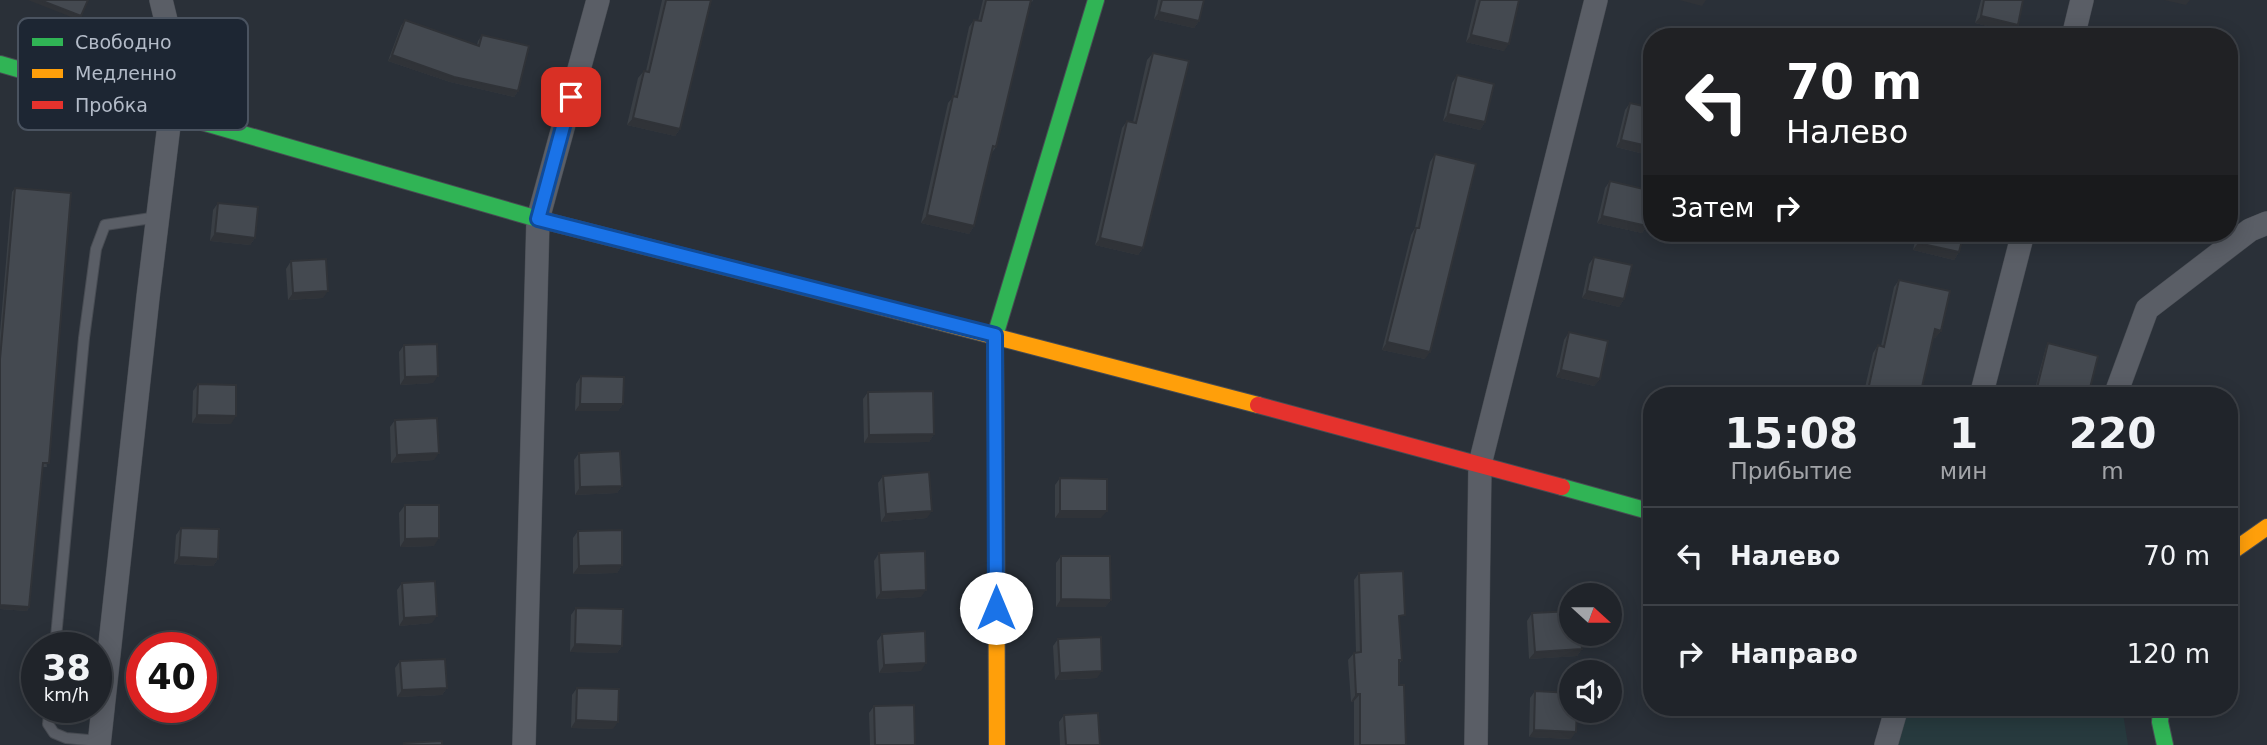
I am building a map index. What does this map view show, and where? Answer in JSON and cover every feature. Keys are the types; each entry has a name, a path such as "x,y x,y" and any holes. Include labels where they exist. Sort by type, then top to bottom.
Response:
{"street":[{"path":"161,0 165,18"},
{"path":"524,745 538,219 598,0"},
{"path":"997,745 995,335 1096,0"},
{"path":"1476,745 1479,464 1596,0"},
{"path":"2075,28 2082,0"},
{"path":"0,64 18,69"},
{"path":"99,743 168,130"},
{"path":"223,130 538,219 995,335 1643,510"},
{"path":"2238,239 2250,230 2267,223"},
{"path":"1984,387 2021,242"},
{"path":"2118,387 2147,309 2234,242"},
{"path":"2238,547 2267,527"},
{"path":"1886,745 1894,716"},
{"path":"2160,716 2165,745"}],"lane":[{"path":"56,632 84,338 96,249 105,225 158,217"},
{"path":"48,723 54,733 99,743"}],"green space":[{"path":"1906,716 2123,716 2128,745 1898,745"}],"building":[{"path":"40,0 88,0 81,16"},
{"path":"666,0 711,0 680,129 633,118 644,71 649,72"},
{"path":"986,0 1031,0 974,226 927,215 953,96 957,97 974,20 981,21"},
{"path":"1162,0 1204,0 1199,21 1159,12"},
{"path":"1480,0 1519,0 1509,44 1471,35"},
{"path":"1984,0 2023,0 2018,25 1981,16"},
{"path":"405,20 479,46 482,35 529,46 518,91 454,77 392,55"},
{"path":"1153,53 1189,61 1143,248 1100,238 1127,121 1136,123"},
{"path":"1457,75 1494,84 1485,122 1448,114"},
{"path":"1630,103 1643,106 1643,145 1621,140"},
{"path":"1435,154 1476,164 1430,352 1387,342 1416,228 1419,228"},
{"path":"1610,181 1643,189 1643,225 1602,216"},
{"path":"15,188 71,193 49,463 43,463 29,607 0,605 0,359"},
{"path":"218,203 258,207 255,238 215,233"},
{"path":"1918,242 1962,242 1959,252"},
{"path":"1594,257 1632,265 1624,299 1587,291"},
{"path":"326,259 328,291 293,293 291,261"},
{"path":"1899,280 1950,291 1941,331 1935,329 1922,387 1869,387 1878,345 1884,347"},
{"path":"1569,332 1608,341 1600,379 1561,370"},
{"path":"2048,343 2098,356 2090,387 2037,387"},
{"path":"437,344 438,376 405,377 404,345"},
{"path":"581,376 624,377 623,404 580,404"},
{"path":"198,384 236,385 236,416 197,415"},
{"path":"933,391 934,434 869,435 868,392"},
{"path":"437,418 439,453 397,455 395,420"},
{"path":"620,451 622,486 580,487 579,453"},
{"path":"929,472 932,511 886,514 883,476"},
{"path":"1060,478 1107,479 1107,511 1060,511"},
{"path":"405,505 439,505 439,538 405,539"},
{"path":"181,528 219,529 218,559 179,557"},
{"path":"622,530 622,565 579,566 578,531"},
{"path":"925,551 926,590 881,592 879,553"},
{"path":"1061,556 1110,556 1111,600 1061,599"},
{"path":"1403,571 1405,615 1399,616 1402,660 1399,660 1399,685 1404,685 1406,745 1360,745 1360,694 1356,694 1354,653 1361,652 1359,573"},
{"path":"435,581 437,616 404,618 402,583"},
{"path":"576,608 623,609 622,646 575,644"},
{"path":"1559,612 1559,646 1582,646 1582,649 1535,652 1532,613"},
{"path":"925,631 926,663 884,665 882,634"},
{"path":"1101,637 1102,671 1060,673 1058,639"},
{"path":"445,659 447,688 402,690 400,661"},
{"path":"577,688 619,689 618,722 576,720"},
{"path":"1535,691 1559,692 1559,723 1576,723 1576,732 1534,730"},
{"path":"914,705 915,745 875,745 874,706"},
{"path":"1098,713 1100,745 1066,745 1064,715"},
{"path":"442,741 442,745 404,745 404,743"}],"traffic: fast":[{"path":"996,451 995,336 1096,0"},
{"path":"0,64 18,69"},
{"path":"229,130 538,219 878,306"},
{"path":"1562,487 1643,510"},
{"path":"2160,716 2165,745"}],"traffic: slow":[{"path":"878,306 1258,405"},
{"path":"996,451 997,745"},
{"path":"2238,547 2267,527"}],"traffic: jam":[{"path":"1258,405 1562,487"}],"route":[{"path":"571,97 538,219 995,335 996,608"}]}
